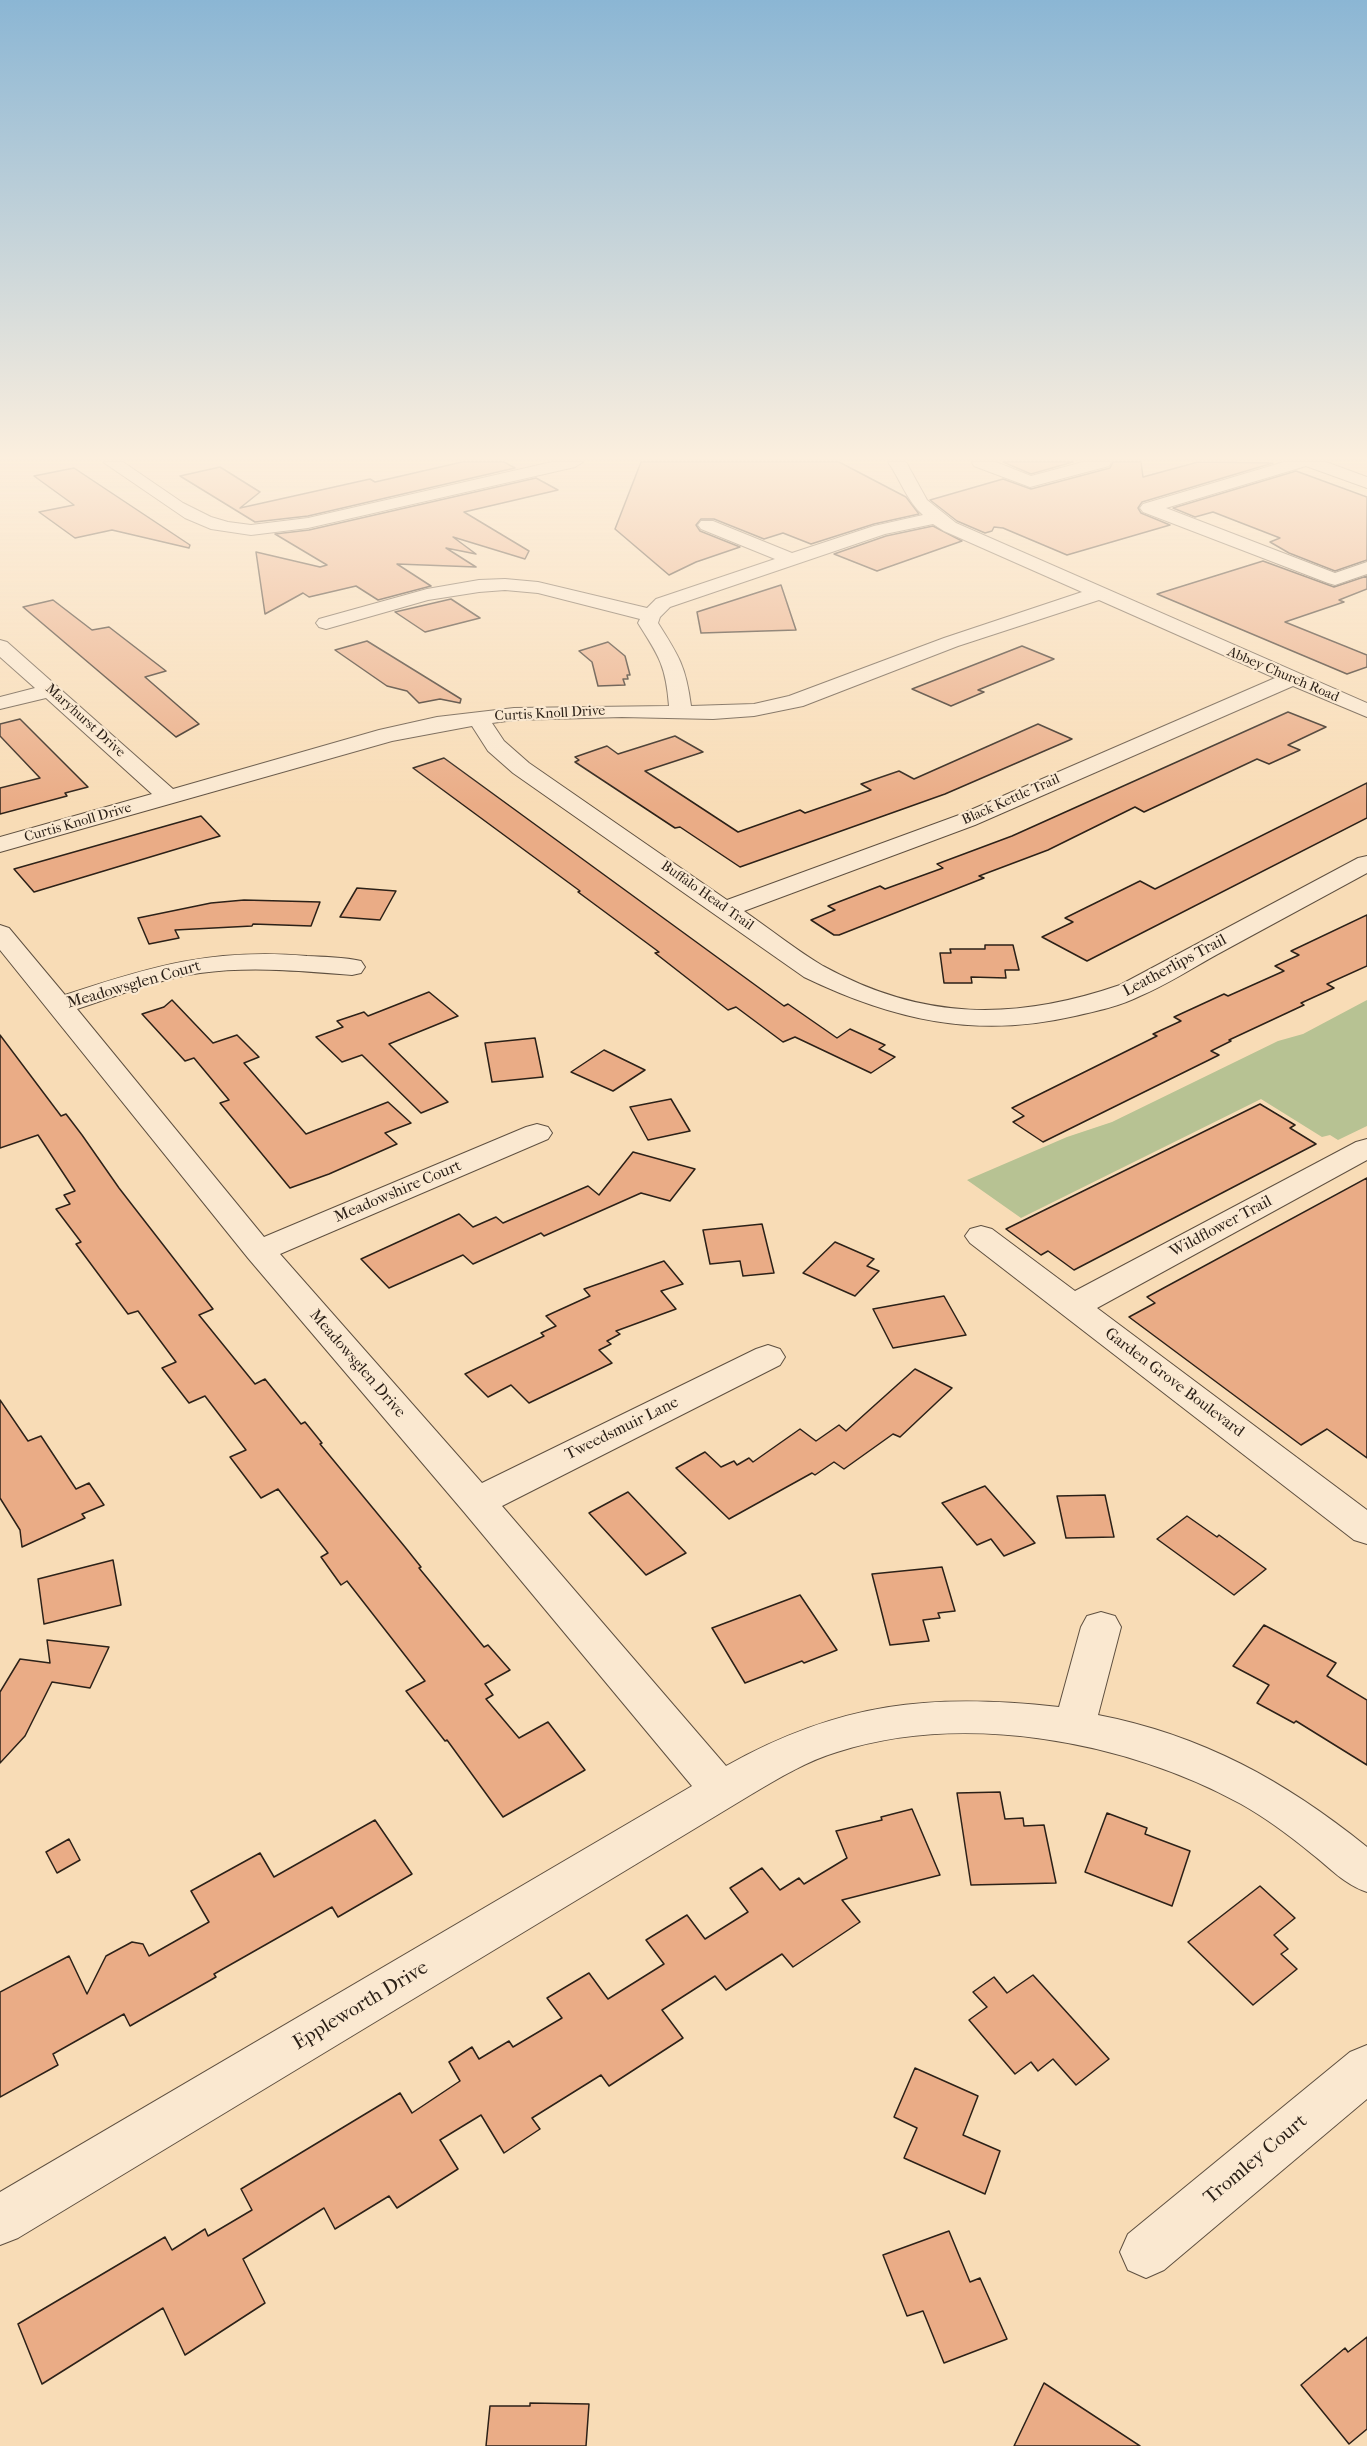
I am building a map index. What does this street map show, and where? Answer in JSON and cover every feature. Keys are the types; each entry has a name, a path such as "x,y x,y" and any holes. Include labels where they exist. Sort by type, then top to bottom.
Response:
{"street":[{"path":"681,713 677,676 668,654 648,627 648,619 670,600 740,576"},
{"name":"Abbey Church Road","path":"1057,576 1367,711"},
{"path":"1328,576 1335,579 1343,576"},
{"path":"326,623 441,592 473,586 507,585 545,588 598,604 651,615"},
{"name":"Curtis Knoll Drive","path":"0,844 387,735 479,718 567,711 732,712 795,701 961,639 1097,594"},
{"name":"Maryhurst Drive","path":"0,646 169,797"},
{"name":"Black Kettle Trail","path":"726,909 967,820 1291,679"},
{"path":"0,704 51,691"},
{"name":"Buffalo Head Trail","path":"479,718 484,731 496,747 521,768 813,971 844,988 902,1007 967,1018"},
{"name":"Leatherlips Trail","path":"967,1018 1012,1019 1057,1015 1113,998 1367,863"},
{"name":"Meadowsglen Drive","path":"0,933 259,1251 477,1502 721,1790"},
{"name":"Meadowsglen Court","path":"60,1006 152,976 211,964 249,961 352,967"},
{"name":"Meadowshire Court","path":"259,1251 537,1133"},
{"name":"Wildflower Trail","path":"1074,1306 1366,1150"},
{"name":"Garden Grove Boulevard","path":"981,1236 1367,1530"},
{"name":"Tweedsmuir Lane","path":"477,1502 768,1357"},
{"path":"1074,1726 1101,1627"},
{"name":"Eppleworth Drive","path":"0,2220 721,1790 765,1765 853,1730 948,1716 1074,1726 1103,1732 1166,1751 1257,1792 1314,1830 1367,1873"},
{"name":"Tromley Court","path":"1146,2252 1367,2068"}],"green space":[{"path":"1367,1000 1367,1126 1338,1140 1330,1135 1322,1137 1261,1099 1021,1218 967,1180 1067,1137 1112,1122 1278,1041 1303,1034"}],"building":[{"path":"260,576 416,576 431,586 378,600 356,586 309,597 303,593 265,614"},
{"path":"1214,576 1304,576 1334,587 1367,576 1367,589 1339,600 1344,602 1285,622 1367,655 1367,667 1347,674 1157,594"},
{"path":"781,585 796,630 701,633 697,612"},
{"path":"451,599 480,618 425,632 395,612"},
{"path":"53,600 92,630 109,627 166,671 145,677 199,724 176,737 23,607"},
{"path":"367,641 461,699 460,703 440,699 419,703 407,691 387,686 335,650"},
{"path":"608,642 625,656 630,675 627,675 628,679 623,679 625,685 598,686 592,662 579,651"},
{"path":"1022,646 1054,659 978,690 984,692 951,706 912,689"},
{"path":"1288,712 1326,727 1288,745 1300,750 1269,764 1257,759 1144,812 1135,807 1048,850 979,876 984,878 839,935 834,935 811,920 835,910 828,906 880,886 885,889 943,868 937,864 1012,836"},
{"path":"20,719 88,787 65,793 67,796 0,814 0,788 40,778 0,736 0,724"},
{"path":"1038,724 1072,739 945,794 740,867 680,827 675,828 575,762 579,760 575,757 607,746 618,754 675,736 703,752 645,771 738,832 800,810 805,813 871,790 861,784 899,771 914,779"},
{"path":"444,758 784,1006 788,1004 837,1038 850,1029 885,1045 879,1049 895,1057 871,1073 795,1037 783,1042 736,1007 728,1010 655,953 659,952 578,892 580,891 413,768"},
{"path":"1367,783 1367,818 1087,961 1042,937 1073,922 1065,918 1140,881 1155,889"},
{"path":"201,816 220,836 34,892 14,869"},
{"path":"357,888 396,891 380,920 340,917"},
{"path":"244,900 320,902 311,926 253,924 252,926 175,930 179,938 149,944 138,918 211,903"},
{"path":"1367,915 1367,966 1327,984 1334,988 1211,1051 1219,1055 1043,1142 1013,1122 1024,1116 1012,1108 1157,1036 1153,1034 1181,1021 1174,1017 1224,994 1228,996 1284,971 1275,966 1299,955 1291,951"},
{"path":"985,945 1013,945 1019,970 1005,970 1006,978 971,977 972,983 944,983 940,953 951,953 950,949 985,949"},
{"path":"429,992 458,1016 389,1044 448,1102 421,1113 362,1055 342,1062 316,1037 343,1027 337,1021 364,1012 368,1016"},
{"path":"172,1000 213,1043 237,1035 259,1057 244,1063 306,1134 388,1102 411,1123 385,1133 397,1144 329,1174 290,1188 220,1103 229,1100 194,1058 185,1061 142,1014 164,1007"},
{"path":"0,1035 61,1116 66,1114 119,1188 213,1309 199,1315 255,1384 265,1379 301,1424 305,1422 322,1443 320,1444 484,1647 488,1645 510,1670 485,1684 493,1695 486,1699 519,1738 548,1722 585,1770 503,1817 447,1740 445,1741 406,1691 425,1681 347,1581 341,1585 321,1557 328,1553 278,1489 261,1498 230,1457 246,1450 205,1396 189,1403 162,1368 176,1362 138,1311 128,1314 76,1244 81,1242 56,1209 70,1204 64,1195 75,1191 38,1135 0,1148"},
{"path":"535,1038 543,1077 492,1082 485,1043"},
{"path":"604,1050 645,1070 613,1091 571,1072"},
{"path":"671,1099 690,1131 648,1140 630,1107"},
{"path":"1260,1104 1295,1125 1290,1128 1316,1144 1074,1270 1048,1251 1041,1255 1006,1229"},
{"path":"633,1152 695,1169 670,1201 641,1193 544,1236 541,1233 473,1264 463,1255 389,1288 361,1259 459,1214 473,1227 496,1217 503,1223 588,1186 599,1195"},
{"path":"1367,1178 1367,1458 1327,1429 1301,1445 1129,1317 1155,1303 1147,1297"},
{"path":"762,1224 774,1273 743,1276 740,1261 710,1264 703,1230"},
{"path":"835,1242 874,1259 867,1266 879,1271 855,1296 803,1273"},
{"path":"664,1261 683,1284 661,1291 676,1309 616,1331 620,1334 607,1341 611,1344 599,1350 612,1363 529,1403 511,1385 488,1397 465,1374 544,1336 541,1333 556,1326 546,1316 590,1296 584,1289"},
{"path":"944,1296 966,1335 893,1348 873,1309"},
{"path":"915,1369 952,1388 900,1437 893,1434 844,1469 834,1462 815,1475 812,1473 729,1519 676,1468 705,1452 721,1467 734,1461 737,1465 749,1458 753,1462 800,1429 816,1441 839,1425 846,1431"},
{"path":"0,1400 28,1441 41,1436 76,1489 89,1483 104,1505 82,1514 85,1518 22,1547 20,1530 0,1498"},
{"path":"985,1486 1035,1543 1004,1556 991,1539 977,1545 942,1503"},
{"path":"628,1492 686,1553 646,1575 589,1513"},
{"path":"1105,1495 1114,1537 1066,1538 1057,1496"},
{"path":"1187,1516 1217,1537 1219,1535 1266,1569 1234,1595 1157,1539"},
{"path":"113,1560 121,1605 44,1624 38,1579"},
{"path":"942,1567 955,1611 938,1613 940,1618 923,1620 929,1641 890,1645 872,1574"},
{"path":"800,1595 837,1650 745,1683 712,1628"},
{"path":"1264,1625 1336,1663 1327,1676 1367,1700 1367,1765 1296,1721 1294,1723 1257,1703 1269,1685 1233,1666"},
{"path":"47,1640 109,1647 90,1688 52,1682 25,1736 0,1763 0,1692 20,1659 50,1663"},
{"path":"1000,1792 1005,1819 1023,1818 1024,1826 1044,1825 1056,1883 971,1885 957,1793"},
{"path":"912,1809 940,1875 842,1900 860,1922 793,1967 782,1954 726,1990 715,1976 662,2010 683,2038 609,2086 601,2075 532,2118 540,2129 504,2153 481,2115 440,2140 458,2169 397,2208 389,2196 335,2229 324,2208 243,2259 265,2303 185,2355 163,2308 42,2384 18,2324 165,2237 172,2250 205,2229 208,2236 252,2210 241,2189 400,2093 412,2113 460,2081 449,2062 472,2047 479,2059 509,2041 513,2047 562,2018 547,1998 589,1973 608,1999 664,1964 646,1940 687,1915 705,1939 748,1912 730,1888 762,1868 780,1890 799,1878 804,1884 847,1858 836,1831 882,1820 881,1817"},
{"path":"1107,1813 1147,1828 1145,1834 1190,1851 1172,1906 1085,1872"},
{"path":"375,1820 412,1874 338,1917 332,1907 214,1974 216,1977 130,2026 124,2014 53,2054 58,2065 0,2097 0,1992 69,1956 87,1994 106,1956 132,1942 143,1944 149,1956 209,1922 191,1891 260,1853 274,1877"},
{"path":"69,1839 80,1860 57,1873 46,1852"},
{"path":"1260,1886 1295,1918 1274,1935 1288,1949 1281,1954 1297,1969 1253,2005 1188,1942"},
{"path":"1033,1975 1109,2059 1076,2085 1053,2059 1038,2071 1031,2062 1015,2074 969,2020 987,2007 973,1992 994,1977 1007,1993"},
{"path":"915,2068 978,2096 963,2135 1000,2151 985,2194 904,2158 917,2128 894,2117"},
{"path":"949,2231 970,2282 980,2278 1007,2339 944,2363 923,2311 907,2316 883,2255"},
{"path":"1367,2337 1367,2429 1349,2444 1301,2385 1345,2348 1348,2352"},
{"path":"1044,2383 1140,2446 1014,2446"},
{"path":"530,2403 589,2404 586,2446 486,2446 490,2406 530,2406"}]}
